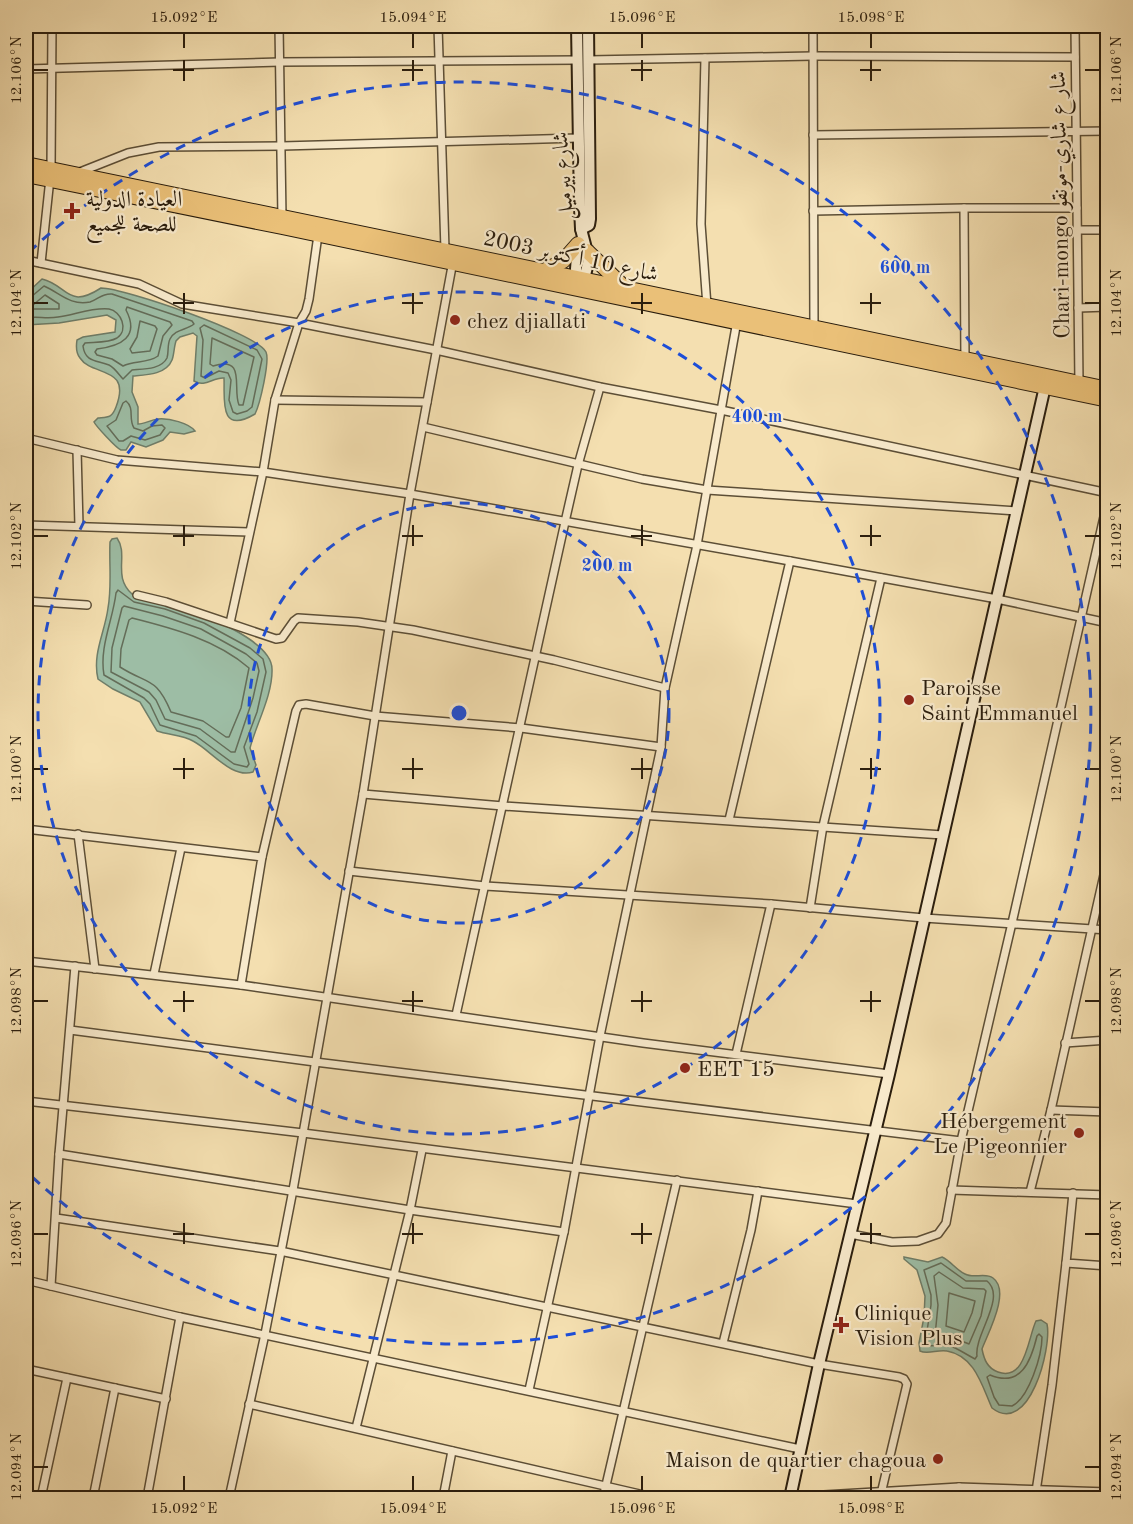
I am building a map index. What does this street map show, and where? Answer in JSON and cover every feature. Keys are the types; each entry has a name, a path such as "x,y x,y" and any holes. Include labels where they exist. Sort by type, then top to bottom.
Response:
{"highway":[{"name":"شارع 10 أكتوبر 2003","path":"26,164 50,175 451,255 1046,382 1079,383 1107,389"},
{"name":"شارع 10 أكتوبر 2003","path":"26,175 75,174 282,222 318,235 544,271 580,284 624,288 707,306 738,317 814,328 965,360 1107,400"},
{"path":"544,271 583,247 624,288"}],"street":[{"path":"41,263 50,175 52,26"},
{"path":"279,26 282,222"},
{"path":"229,1498 265,1334 293,1190 363,794 388,626 451,255 441,142 438,26"},
{"name":"شارع بيرميل","path":"577,26 581,229 589,225 591,219 588,26"},
{"path":"813,26 814,328"},
{"name":"Chari-mongo شار ع شاري-مونقو","path":"1075,26 1079,383"},
{"path":"589,60 813,56 1076,57"},
{"path":"705,58 701,212 707,306"},
{"path":"26,69 280,62 577,60"},
{"path":"813,135 1107,131"},
{"path":"75,174 128,153 152,148 578,138"},
{"path":"964,208 965,360"},
{"path":"813,211 1077,208"},
{"path":"580,284 589,265 583,247 581,229"},
{"path":"1077,230 1107,230"},
{"path":"230,623 263,472 275,400 299,323 306,311 318,235"},
{"path":"26,260 139,284 182,304 299,323 436,350 1107,494"},
{"path":"1078,308 1107,307"},
{"path":"529,1390 564,1232 600,1036 661,747 665,688 697,544 738,317"},
{"path":"1046,382 790,1498 880,1496 959,1487 1107,1492"},
{"path":"456,1015 578,465 600,387"},
{"path":"275,400 427,402"},
{"path":"423,427 578,465 707,490 1017,511"},
{"path":"26,438 117,460 263,472 410,494 997,599 1107,623"},
{"path":"77,450 79,526"},
{"path":"850,1234 892,1242 918,1241 929,1238 943,1229 946,1223 961,1141 1107,499"},
{"path":"26,525 249,532"},
{"path":"729,820 790,561"},
{"path":"810,908 823,826 881,578"},
{"path":"136,595 165,602 276,639 282,638 298,618 388,626 536,656 665,688"},
{"path":"26,601 87,605"},
{"path":"241,985 262,857 299,705 306,704 375,716 521,729 661,747"},
{"path":"363,794 503,806 943,835"},
{"path":"26,829 262,857"},
{"path":"78,834 95,969"},
{"path":"154,974 181,848"},
{"path":"1030,1192 1051,1110 1107,857"},
{"path":"349,871 485,886 771,904 924,918 1107,930"},
{"path":"736,1054 771,904"},
{"path":"26,961 241,985 889,1074"},
{"path":"51,1286 59,1154 75,966"},
{"path":"70,1030 961,1141"},
{"path":"1065,1043 1107,1040"},
{"path":"26,1101 303,1133 857,1204"},
{"path":"1051,1110 1107,1112"},
{"path":"356,1428 410,1210 422,1149"},
{"path":"59,1154 564,1232"},
{"path":"603,1498 677,1180"},
{"path":"951,1190 1107,1195"},
{"path":"723,1343 751,1230 758,1191"},
{"path":"1035,1498 1052,1385 1073,1193"},
{"path":"56,1218 280,1251 819,1365 899,1377 907,1384 880,1496"},
{"path":"1066,1263 1107,1266"},
{"path":"26,1280 180,1317 800,1449"},
{"path":"147,1498 180,1317"},
{"path":"26,1369 166,1399"},
{"path":"41,1498 67,1378"},
{"path":"93,1498 115,1388"},
{"path":"249,1404 657,1498"},
{"path":"443,1498 452,1451"},
{"path":"958,1498 959,1487"}],"water":[{"path":"42,279 74,296 81,297 101,288 135,295 189,313 258,344 266,352 267,364 255,414 243,420 229,418 224,404 224,378 205,383 194,381 197,336 193,333 180,337 176,341 172,360 165,369 133,376 132,392 138,407 138,424 168,419 184,423 195,431 184,434 170,432 163,440 146,447 131,442 126,450 121,450 94,422 98,418 107,417 113,413 120,394 119,384 115,378 86,364 79,356 76,347 77,340 83,337 115,332 116,320 107,315 59,323 26,325 26,294"},
{"path":"117,538 122,551 123,580 132,594 207,617 225,625 247,637 265,652 270,660 272,679 270,689 250,748 256,765 253,772 245,773 229,768 189,739 157,731 140,702 98,679 98,652 109,600 110,542"},
{"path":"904,1257 928,1262 942,1257 965,1274 990,1276 998,1284 999,1302 982,1349 987,1363 998,1372 1007,1373 1015,1370 1025,1356 1036,1321 1041,1320 1047,1324 1048,1336 1042,1369 1027,1400 1017,1410 1005,1414 992,1408 971,1365 957,1354 947,1351 920,1351 925,1296 917,1270"}],"place":[{"name":"العيادة الدولية للصحة للجميع","path":"72,211"},
{"name":"chez djiallati","path":"455,320"},
{"name":"Paroisse Saint Emmanuel","path":"909,700"},
{"name":"EET 15","path":"685,1068"},
{"name":"Hébergement Le Pigeonnier","path":"1079,1133"},
{"name":"Clinique Vision Plus","path":"841,1325"},
{"name":"Maison de quartier chagoua","path":"938,1459"}]}
